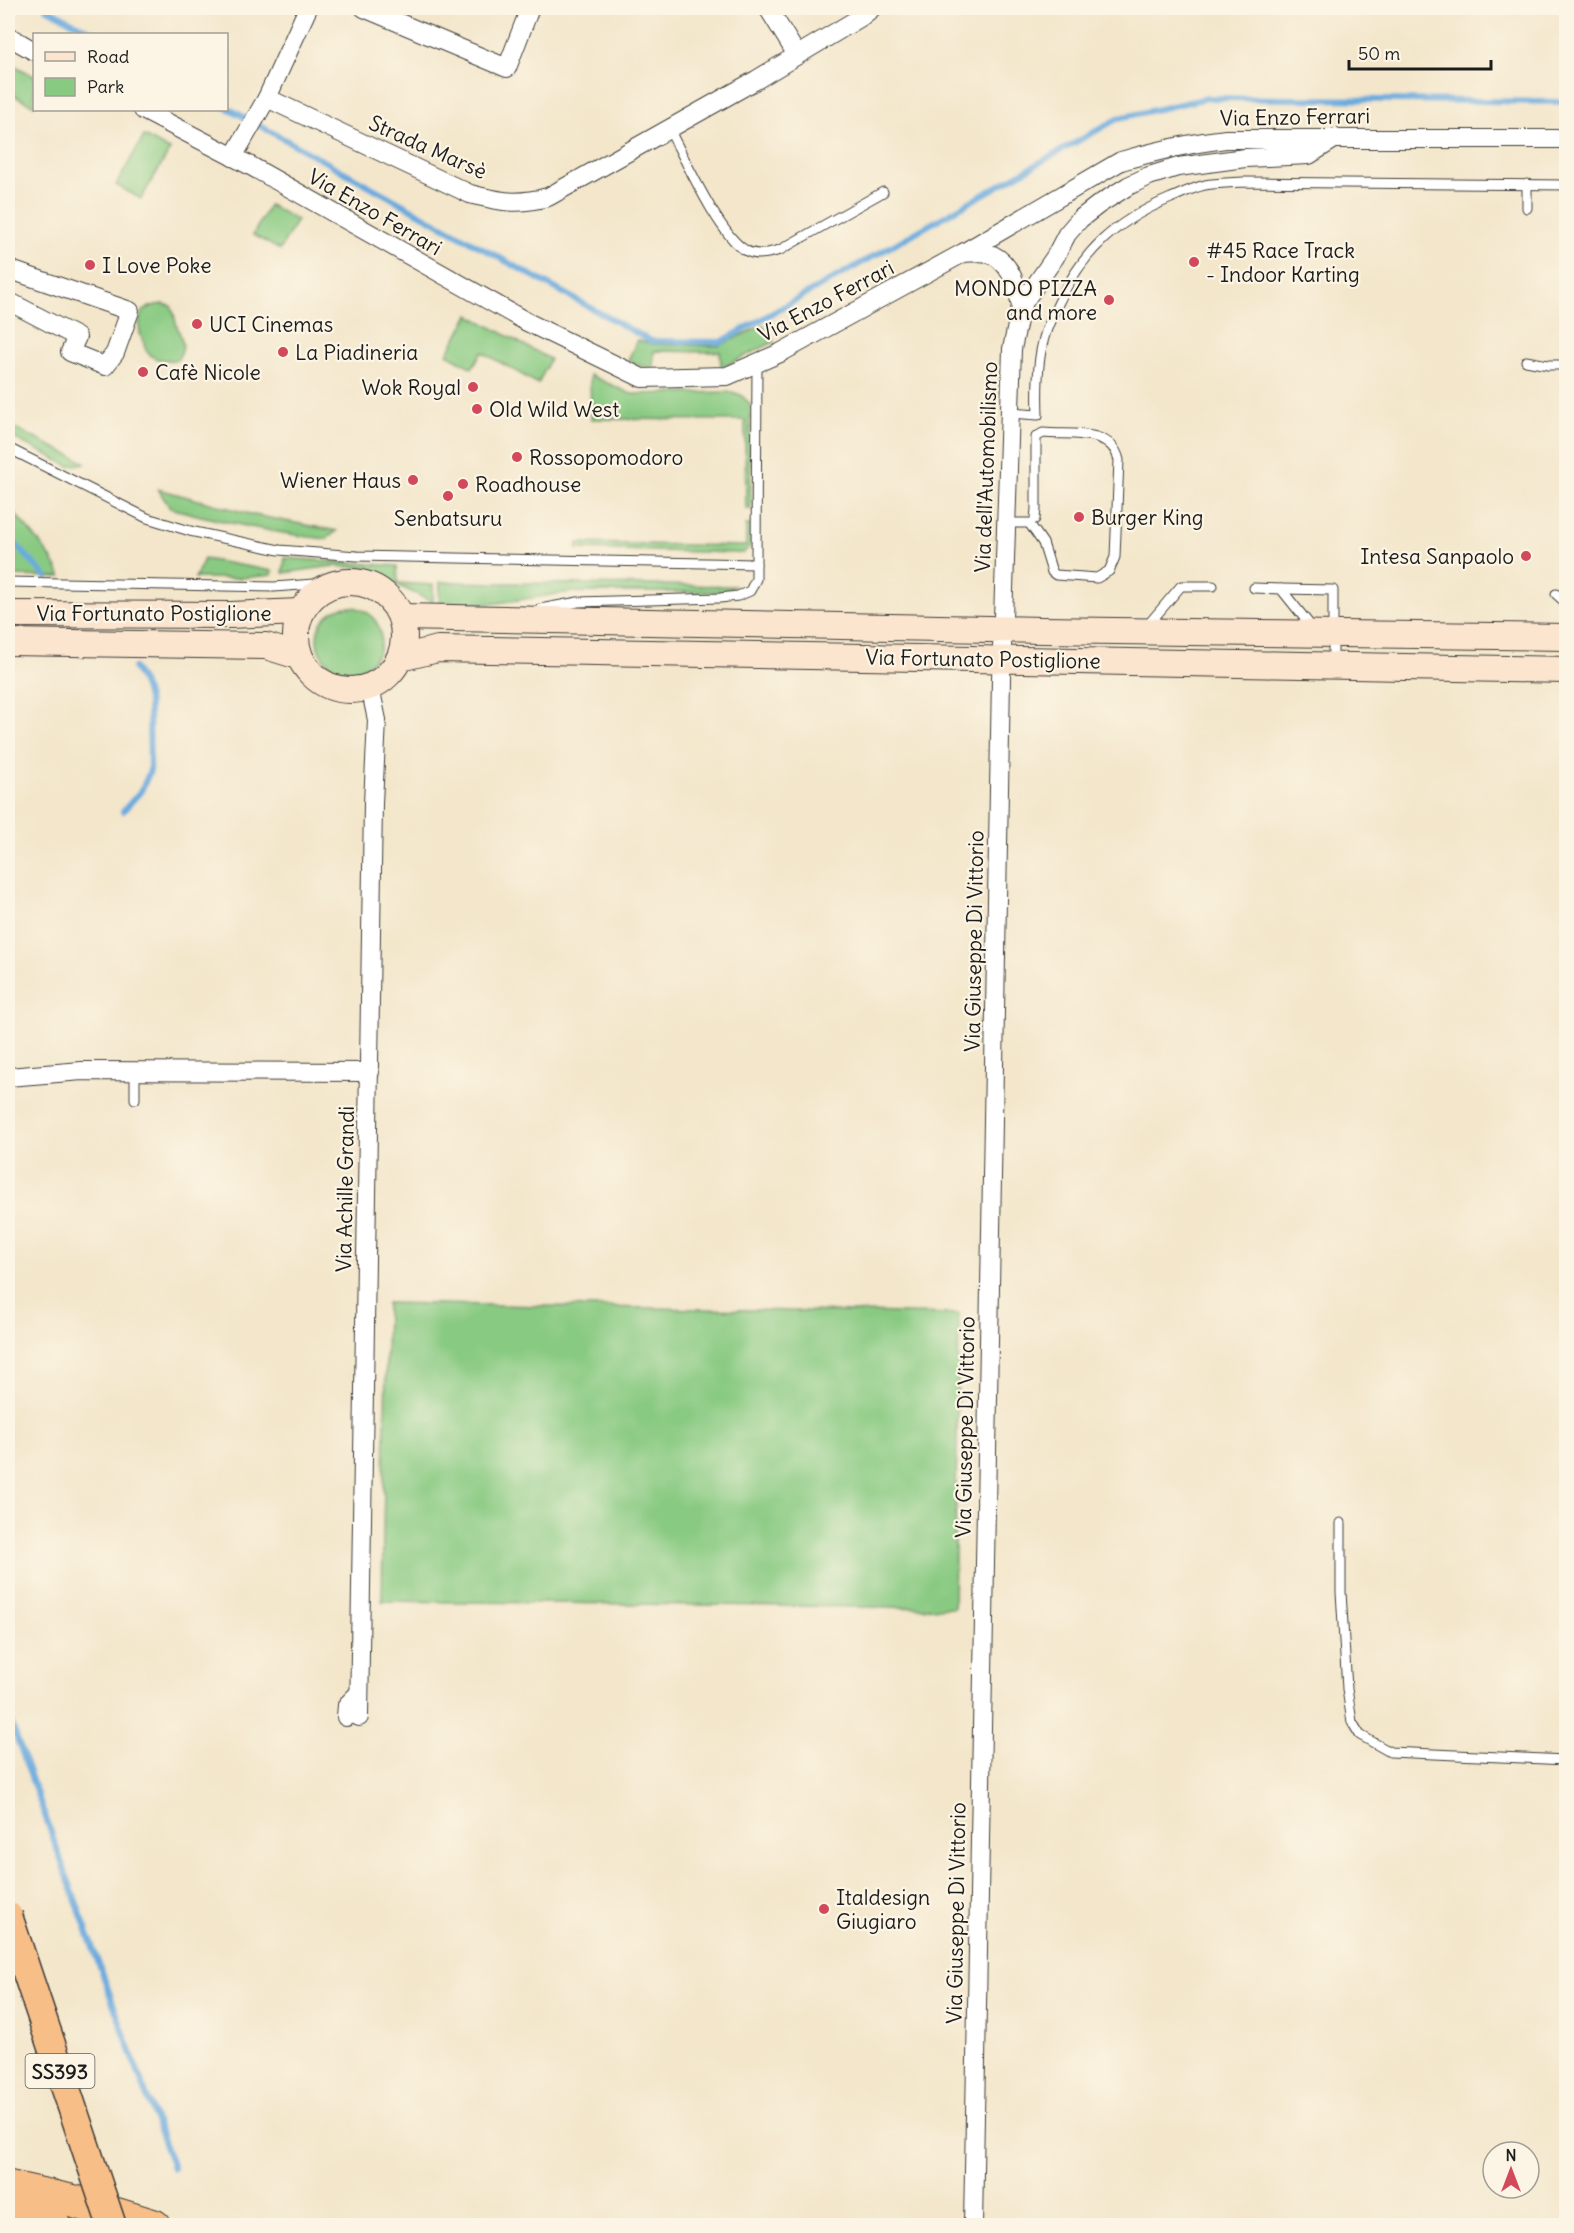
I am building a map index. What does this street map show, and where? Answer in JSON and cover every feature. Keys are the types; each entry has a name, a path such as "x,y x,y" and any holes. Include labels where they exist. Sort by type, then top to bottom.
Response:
{"highway":[{"path":"8,2187 76,2202 154,2226"},
{"path":"8,2216 54,2226"}],"main road":[{"name":"SS393","path":"8,1916 112,2226"}],"street":[{"path":"233,157 264,103 308,8"},
{"path":"364,8 507,68 530,8"},
{"path":"768,8 797,55"},
{"name":"Strada Marsè","path":"264,103 470,194 501,202 524,203 548,197 797,55 872,8"},
{"path":"8,36 33,50"},
{"name":"Via Enzo Ferrari","path":"145,111 233,157 527,322 642,378 727,376 780,353 963,253 1121,160 1189,143 1226,139 1566,139"},
{"name":"Via dell'Automobilismo","path":"1003,629 1012,349 1022,306 1055,257 1067,234 1080,219 1128,186 1149,176 1178,167 1245,158 1309,155 1336,138"},
{"name":"Via dell'Automobilismo","path":"963,253 988,253 1003,263 1014,278 1022,306"},
{"path":"8,269 130,311 115,353 105,366 70,352 77,337 8,301"},
{"path":"354,581 377,589 387,596 401,617 404,630 404,644 400,658 385,678 370,687 357,690 339,690 322,683 308,671 298,656 295,641 300,612 307,601 328,585 341,582 354,581"},
{"name":"Via Fortunato Postiglione","path":"8,614 231,615 300,612"},
{"name":"Via Fortunato Postiglione","path":"401,617 1143,632 1566,637"},
{"name":"Via Giuseppe Di Vittorio","path":"973,2226 1003,629"},
{"name":"Via Fortunato Postiglione","path":"8,642 266,646 298,656"},
{"name":"Via Fortunato Postiglione","path":"400,658 438,649 1566,670"},
{"name":"Via Achille Grandi","path":"353,1717 359,1693 373,803 377,720 370,687"},
{"path":"8,1077 36,1073 135,1070 370,1072"}],"lane":[{"path":"669,129 722,226 734,242 747,251 764,255 780,250 883,192"},
{"path":"1043,433 1038,415 1040,359 1044,337 1067,285 1076,269 1113,229 1146,208 1206,185 1242,182 1566,185"},
{"path":"1527,184 1527,208"},
{"path":"1526,362 1566,365"},
{"path":"491,619 574,603 738,596 750,591 756,579 757,363"},
{"path":"1010,413 1038,415"},
{"path":"1043,433 1101,437 1117,450 1119,460 1115,557 1109,572 1097,578 1056,575 1052,572 1043,543 1032,521 1036,510 1036,437 1043,433"},
{"path":"8,448 147,518 190,531 279,550 357,556 756,564"},
{"path":"1008,523 1032,521"},
{"path":"8,582 274,587 341,582"},
{"path":"1143,632 1181,586 1214,586"},
{"path":"1254,588 1333,590 1325,634 1333,666"},
{"path":"1281,589 1325,634"},
{"path":"1556,594 1566,603"},
{"path":"135,1070 135,1099"},
{"path":"1341,1523 1341,1592 1347,1689 1352,1722 1360,1735 1390,1752 1566,1760"}],"green space":[{"path":"8,62 33,75 33,105 8,92"},
{"path":"144,136 170,150 141,199 116,185"},
{"path":"269,205 297,220 280,250 253,235"},
{"path":"163,304 171,306 182,341 182,352 177,360 163,360 150,356 140,334 143,312"},
{"path":"469,315 550,359 538,384 482,352 472,368 447,354"},
{"path":"763,325 774,342 727,365 721,366 720,352 654,351 653,367 641,366 628,361 637,340 653,344 718,346"},
{"path":"590,375 631,394 732,392 741,395 750,404 751,509 746,509 745,420 591,419"},
{"path":"8,425 86,463 69,466 8,435"},
{"path":"158,489 254,515 337,531 326,539 306,537 209,518 170,508"},
{"path":"8,505 44,548 61,577 8,576"},
{"path":"746,525 751,525 751,546 743,553 577,549 578,543 746,546"},
{"path":"285,558 397,566 398,583 433,585 433,602 397,585 381,573 366,568 333,566 283,573"},
{"path":"204,559 273,571 272,575 240,578 195,578"},
{"path":"440,582 736,586 723,591 711,592 571,592 491,604 439,603"},
{"path":"349,607 367,613 375,621 381,639 375,657 367,665 349,671 331,665 323,657 317,639 323,621 331,613"},
{"path":"387,1303 959,1314 954,1608 382,1601"}],"waterway":[{"path":"46,8 93,33"},
{"path":"228,108 651,341 721,342 1119,118 1207,98 1566,102"},
{"path":"8,536 46,577"},
{"path":"123,811 141,791 150,771 149,703 145,687 134,668"},
{"path":"8,1714 173,2168"}],"place":[{"name":"#45 Race Track - Indoor Karting","path":"1194,262"},
{"name":"I Love Poke","path":"90,265"},
{"name":"MONDO PIZZA and more","path":"1109,300"},
{"name":"UCI Cinemas","path":"197,324"},
{"name":"La Piadineria","path":"283,352"},
{"name":"Cafè Nicole","path":"143,372"},
{"name":"Wok Royal","path":"473,387"},
{"name":"Old Wild West","path":"477,409"},
{"name":"Rossopomodoro","path":"517,457"},
{"name":"Wiener Haus","path":"413,480"},
{"name":"Roadhouse","path":"463,484"},
{"name":"Senbatsuru","path":"448,496"},
{"name":"Burger King","path":"1079,517"},
{"name":"Intesa Sanpaolo","path":"1526,556"},
{"name":"Italdesign Giugiaro","path":"824,1909"}]}
